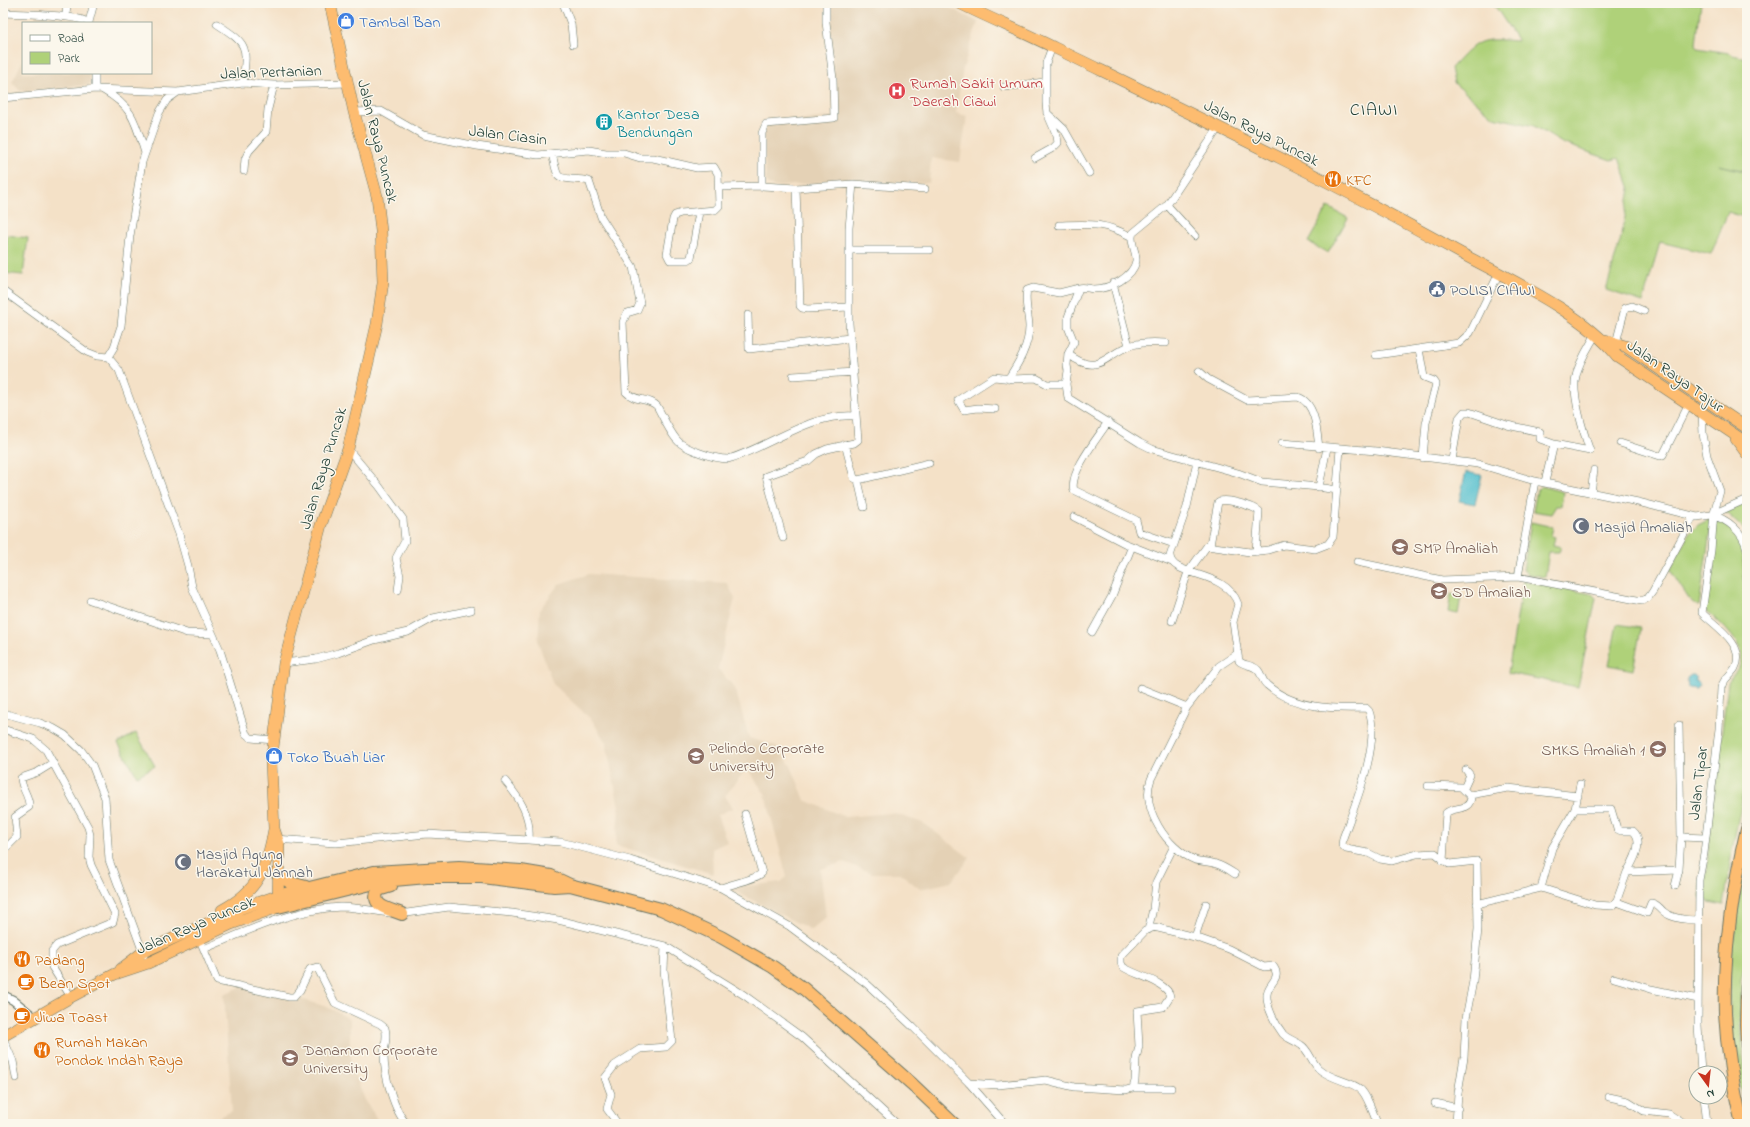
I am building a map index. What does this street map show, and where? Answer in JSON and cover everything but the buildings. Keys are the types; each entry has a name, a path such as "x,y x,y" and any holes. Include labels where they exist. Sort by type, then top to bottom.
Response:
{"highway":[{"name":"Jalan Raya Puncak","path":"278,901 277,873 279,849 275,836 271,763 284,663 321,525 348,449 377,324 383,282 382,239 377,196 354,112 330,3"},
{"name":"Jalan Raya Puncak","path":"959,3 1052,46 1219,127 1408,223 1500,273 1567,313 1600,337"},
{"name":"Jalan Raya Tajur","path":"1600,337 1625,346 1747,428"},
{"name":"Jalan Raya Tajur","path":"1600,337 1617,356 1747,442"},
{"path":"1732,418 1747,421"},
{"path":"1732,433 1747,454"},
{"path":"1742,1124 1727,1040 1726,983 1733,901 1747,830"},
{"path":"190,931 200,921 239,900 250,890 264,868 275,836"},
{"path":"278,901 307,888 374,872 459,867 538,873 558,878 570,885 661,909 721,937 773,967 822,1002 954,1124"},
{"path":"277,873 291,883 307,888"},
{"path":"278,901 383,881 427,876 482,877 554,886 570,885"},
{"path":"402,914 381,907 378,903 376,894 381,888 398,884 411,878"},
{"name":"Jalan Raya Puncak","path":"115,974 142,952 242,908 278,901"},
{"name":"Jalan Raya Puncak","path":"3,1037 34,1017 115,974 202,945 231,924 278,901"},
{"path":"1747,986 1747,1045"}],"street":[{"path":"66,17 67,3"},
{"path":"3,13 66,17 89,22 94,3"},
{"path":"563,3 571,24 573,44"},
{"path":"762,186 762,133 764,126 770,122 834,118 833,79 826,22 826,3"},
{"path":"217,24 237,39 244,48 246,54 243,83"},
{"path":"1035,158 1054,148 1058,143 1057,136 1047,113 1046,63 1052,46"},
{"path":"95,74 98,89 118,98 134,119 145,153"},
{"path":"1004,87 1046,82"},
{"name":"Jalan Pertanian","path":"4,97 98,89 178,92 243,83 348,83"},
{"path":"244,171 245,159 249,151 266,132 268,109 274,84"},
{"path":"108,357 114,347 120,326 130,236 142,162 162,107 167,100 178,92"},
{"name":"Jalan Ciasin","path":"354,112 374,110 383,112 417,133 533,154 552,154 589,150 606,153 624,153 640,158 653,158 697,168 714,167 717,170 720,187"},
{"path":"1047,113 1064,129 1089,173"},
{"path":"1132,237 1140,227 1158,214 1167,205 1219,127"},
{"path":"552,154 558,176 562,178 581,178 589,181 601,217 633,267 640,303 637,310 627,313 623,322 626,392 633,397 653,402 657,406 677,441 719,459 728,459 820,420 843,415 856,416"},
{"path":"699,212 691,258 688,260 668,259 667,254 674,217 680,213 715,210 718,208 720,203 720,187 762,186 796,188 853,184 925,189"},
{"path":"783,538 766,476 808,461 816,454 827,449 854,443 858,440 849,307 849,250 853,184"},
{"path":"796,188 800,306 807,309 849,307"},
{"path":"1167,205 1195,236"},
{"path":"1008,379 1020,361 1027,341 1029,329 1027,290 1033,288 1059,293 1082,287 1097,288 1113,283 1129,274 1135,266 1136,253 1132,237 1101,224 1059,226"},
{"path":"849,250 930,250"},
{"path":"1376,355 1454,345 1466,337 1500,273"},
{"path":"1113,283 1129,346"},
{"path":"1079,288 1068,317 1069,330 1074,341 1068,354 1066,384 1068,398 1108,422 1130,438 1152,449 1197,461 1262,482 1319,487 1327,448"},
{"path":"3,291 87,352 97,356 108,357 119,370 179,534 192,587 229,678 246,734 251,738 274,740"},
{"path":"1616,343 1624,308 1632,306 1644,311"},
{"path":"748,315 749,349 850,338"},
{"path":"1452,460 1459,418 1464,412 1469,412 1507,425 1540,432 1540,440 1590,451 1581,419 1575,381 1579,367 1600,337"},
{"path":"1068,354 1080,363 1094,364 1109,359 1129,346 1140,343 1166,342"},
{"path":"1419,349 1424,377 1434,381 1436,384 1426,423 1423,458"},
{"path":"1198,371 1208,379 1247,400 1303,398 1312,411 1319,448"},
{"path":"793,376 854,372"},
{"path":"995,409 978,408 964,410 958,400 991,378 1036,378 1047,384 1066,384"},
{"path":"1620,443 1660,456 1663,455 1689,403"},
{"path":"1702,412 1703,434 1707,456 1719,487 1718,501 1713,514"},
{"path":"1108,422 1082,462 1073,485 1074,490 1136,520 1139,532 1174,544"},
{"path":"1282,443 1319,448 1452,460 1478,464 1535,481 1638,502 1693,517 1713,514 1747,499"},
{"path":"846,444 854,478 858,480 864,507"},
{"path":"1545,482 1554,444"},
{"path":"348,449 379,486 403,519 405,541 396,558 400,576 398,590"},
{"path":"1172,621 1188,572 1204,550 1210,546 1256,552 1283,545 1315,549 1328,544 1333,537 1340,449"},
{"path":"1172,562 1170,556 1187,507 1197,461"},
{"path":"858,480 929,463"},
{"path":"1591,492 1594,470"},
{"path":"1518,577 1535,481"},
{"path":"1324,488 1337,490"},
{"path":"1210,546 1218,502 1225,500 1255,508 1259,511 1256,552"},
{"path":"1713,514 1734,527 1743,538 1747,549"},
{"name":"Jalan Tipar","path":"1701,1065 1698,999 1699,880 1720,720 1721,688 1723,682 1736,666 1737,660 1735,649 1731,642 1719,627 1701,612 1711,550 1713,514"},
{"path":"1074,517 1132,546 1172,562 1188,572 1200,573 1217,581 1229,590 1238,604 1233,622 1237,654 1240,663 1257,669 1267,685 1300,702 1327,709 1366,708 1369,711 1371,734 1366,773 1343,838 1342,845 1346,849 1392,861 1417,854 1435,853 1444,861 1456,864 1477,860 1478,929 1473,981 1466,1018 1464,1057 1458,1093 1456,1124"},
{"path":"1357,562 1442,580 1518,577 1645,600 1653,591 1693,517"},
{"path":"1092,632 1112,596 1132,546"},
{"path":"1747,561 1747,631"},
{"path":"90,600 187,633 212,634"},
{"path":"284,663 316,659 338,653 374,640 408,632 438,617 470,610"},
{"path":"1235,874 1217,864 1195,860 1174,846 1155,822 1148,788 1151,779 1187,707 1219,666 1237,654"},
{"path":"1140,688 1187,707"},
{"path":"3,713 40,723 65,735 81,750 98,776 104,798 109,860 142,952 148,963"},
{"path":"1675,886 1679,870 1681,838 1679,726"},
{"path":"3,729 36,741 46,750 74,805 88,828 90,835 89,857 91,865 115,917 113,922 57,945 52,951 52,967 71,997"},
{"path":"3,851 17,837 15,817 26,811 29,807 29,798 21,782 21,778 38,772 52,764"},
{"path":"1464,788 1470,776 1466,770"},
{"path":"505,781 523,805 529,822 529,839"},
{"path":"1541,888 1552,848 1575,808 1580,784"},
{"path":"1428,786 1453,785 1464,788 1470,795 1470,801 1466,806 1449,810 1446,813 1444,861"},
{"path":"1470,795 1508,788 1578,796"},
{"path":"1477,904 1541,888 1595,905 1612,906 1617,902 1636,855 1638,841 1636,833 1633,831 1621,831 1617,829 1611,809 1575,808"},
{"path":"721,888 756,878 762,873 745,814"},
{"path":"275,836 336,843 428,834 561,842 630,860 721,888 789,926 867,984 913,1026 969,1083 1005,1124"},
{"path":"1681,838 1705,838"},
{"path":"1148,930 1153,909 1156,882 1174,846"},
{"path":"1628,872 1679,870"},
{"path":"1617,902 1647,914 1651,903 1656,904 1663,912 1688,920 1699,920"},
{"path":"1195,937 1206,904"},
{"path":"407,1124 396,1107 387,1077 384,1058 385,1028 380,1024 335,1003 317,967 310,968 296,996 289,997 217,981 202,945 237,935 292,916 322,910 349,908 402,914 449,907 512,913 558,920 665,946 739,992 802,1036 898,1124"},
{"path":"1133,1088 1139,1046 1137,1010 1163,1007 1170,996 1168,990 1158,983 1131,972 1121,963 1121,956 1148,930 1158,928 1195,937 1228,949 1264,966 1273,966 1276,972 1276,978 1268,991 1267,997 1272,1015 1282,1033 1302,1046 1316,1066 1324,1073 1360,1089 1375,1116 1377,1124"},
{"path":"618,1124 607,1109 611,1094 606,1080 606,1075 615,1065 634,1051 645,1048 666,1047 672,1041 664,970 665,946"},
{"path":"1614,978 1651,989 1698,999"},
{"path":"3,995 13,1000 34,1017"},
{"path":"3,1037 13,1061 16,1078"},
{"path":"969,1083 998,1085 1046,1080 1074,1087 1126,1090 1133,1088 1171,1088"},
{"path":"1609,1097 1628,1100 1644,1111 1669,1114 1684,1124"},
{"path":"1435,1103 1458,1108"},
{"path":"1705,1105 1707,1124"}],"shaded area":[{"name":"Rumah Sakit Umum Daerah Ciawi","path":"829,3 940,3 978,22 963,68 956,113 967,116 960,162 931,158 929,183 839,180 776,187 769,185 766,180 763,132 769,124 836,116"},
{"path":"22,62 22,74 90,74 90,85 20,91 12,82"},
{"name":"Pelindo Corporate University","path":"589,574 727,583 735,598 718,669 735,688 749,738 776,746 791,766 805,800 845,817 892,813 923,823 970,858 951,882 920,889 900,873 872,873 844,862 820,869 826,917 811,930 729,888 781,882 787,877 765,794 747,768 725,796 733,808 717,815 727,842 712,849 713,874 616,845 619,807 606,743 592,720 553,684 538,642 540,609 559,584"},
{"name":"Danamon Corporate University","path":"245,985 262,987 327,1007 350,1019 352,1068 365,1100 380,1124 205,1124 232,1111 224,994"}],"green space":[{"path":"1493,3 1701,3 1696,44 1697,48 1729,53 1747,58 1747,171 1719,165 1747,172 1747,218 1728,212 1711,254 1660,242 1643,302 1606,290 1622,234 1630,189 1619,158 1611,160 1562,143 1534,126 1494,117 1454,83 1451,68 1468,51 1480,42 1494,40 1518,41"},
{"path":"1328,207 1348,218 1328,253 1308,242"},
{"path":"7,235 28,238 23,275 3,273"},
{"path":"1541,486 1563,492 1561,506 1556,506 1551,514 1533,511 1537,490"},
{"path":"1747,503 1747,532 1725,512"},
{"path":"1712,518 1699,606 1689,599 1670,570 1688,535 1698,525"},
{"path":"1717,520 1729,527 1735,533 1743,555 1747,653 1747,776 1732,850 1724,905 1709,902 1701,898 1701,884 1707,871 1709,834 1728,683 1739,667 1741,661 1739,647 1735,640 1729,632 1704,608"},
{"path":"1531,522 1553,527 1551,536 1555,537 1553,545 1561,547 1559,552 1549,552 1545,577 1528,574 1523,570"},
{"path":"1523,581 1592,594 1596,598 1578,687 1508,673"},
{"path":"1451,594 1461,596 1458,614 1448,612"},
{"path":"1617,624 1641,628 1633,670 1609,665"},
{"path":"136,733 155,766 137,776 118,743"},
{"path":"1747,855 1747,951 1741,981 1740,1015 1742,1050 1747,1080 1747,1119 1732,1037 1730,990 1734,932"}],"water":[{"path":"1466,472 1482,475 1475,504 1459,501"},
{"path":"1694,675 1697,678 1695,680 1699,685 1696,689 1688,688 1687,678"}],"place":[{"name":"Tambal Ban","path":"346,21"},
{"name":"Rumah Sakit Umum Daerah Ciawi","path":"897,91"},
{"name":"Kantor Desa Bendungan","path":"604,122"},
{"name":"KFC","path":"1333,179"},
{"name":"POLISI CIAWI","path":"1437,289"},
{"name":"Masjid Amaliah","path":"1581,526"},
{"name":"SMP Amaliah","path":"1400,547"},
{"name":"SD Amaliah","path":"1439,591"},
{"name":"SMKS Amaliah 1","path":"1658,749"},
{"name":"Toko Buah Liar","path":"274,756"},
{"name":"Pelindo Corporate University","path":"696,756"},
{"name":"Masjid Agung Harakatul Jannah","path":"183,862"},
{"name":"Padang","path":"22,959"},
{"name":"Bean Spot","path":"26,982"},
{"name":"Jiwa Toast","path":"22,1016"},
{"name":"Rumah Makan Pondok Indah Raya","path":"42,1050"},
{"name":"Danamon Corporate University","path":"290,1058"}],"district":[{"name":"CIAWI","path":"1374,109"}]}
